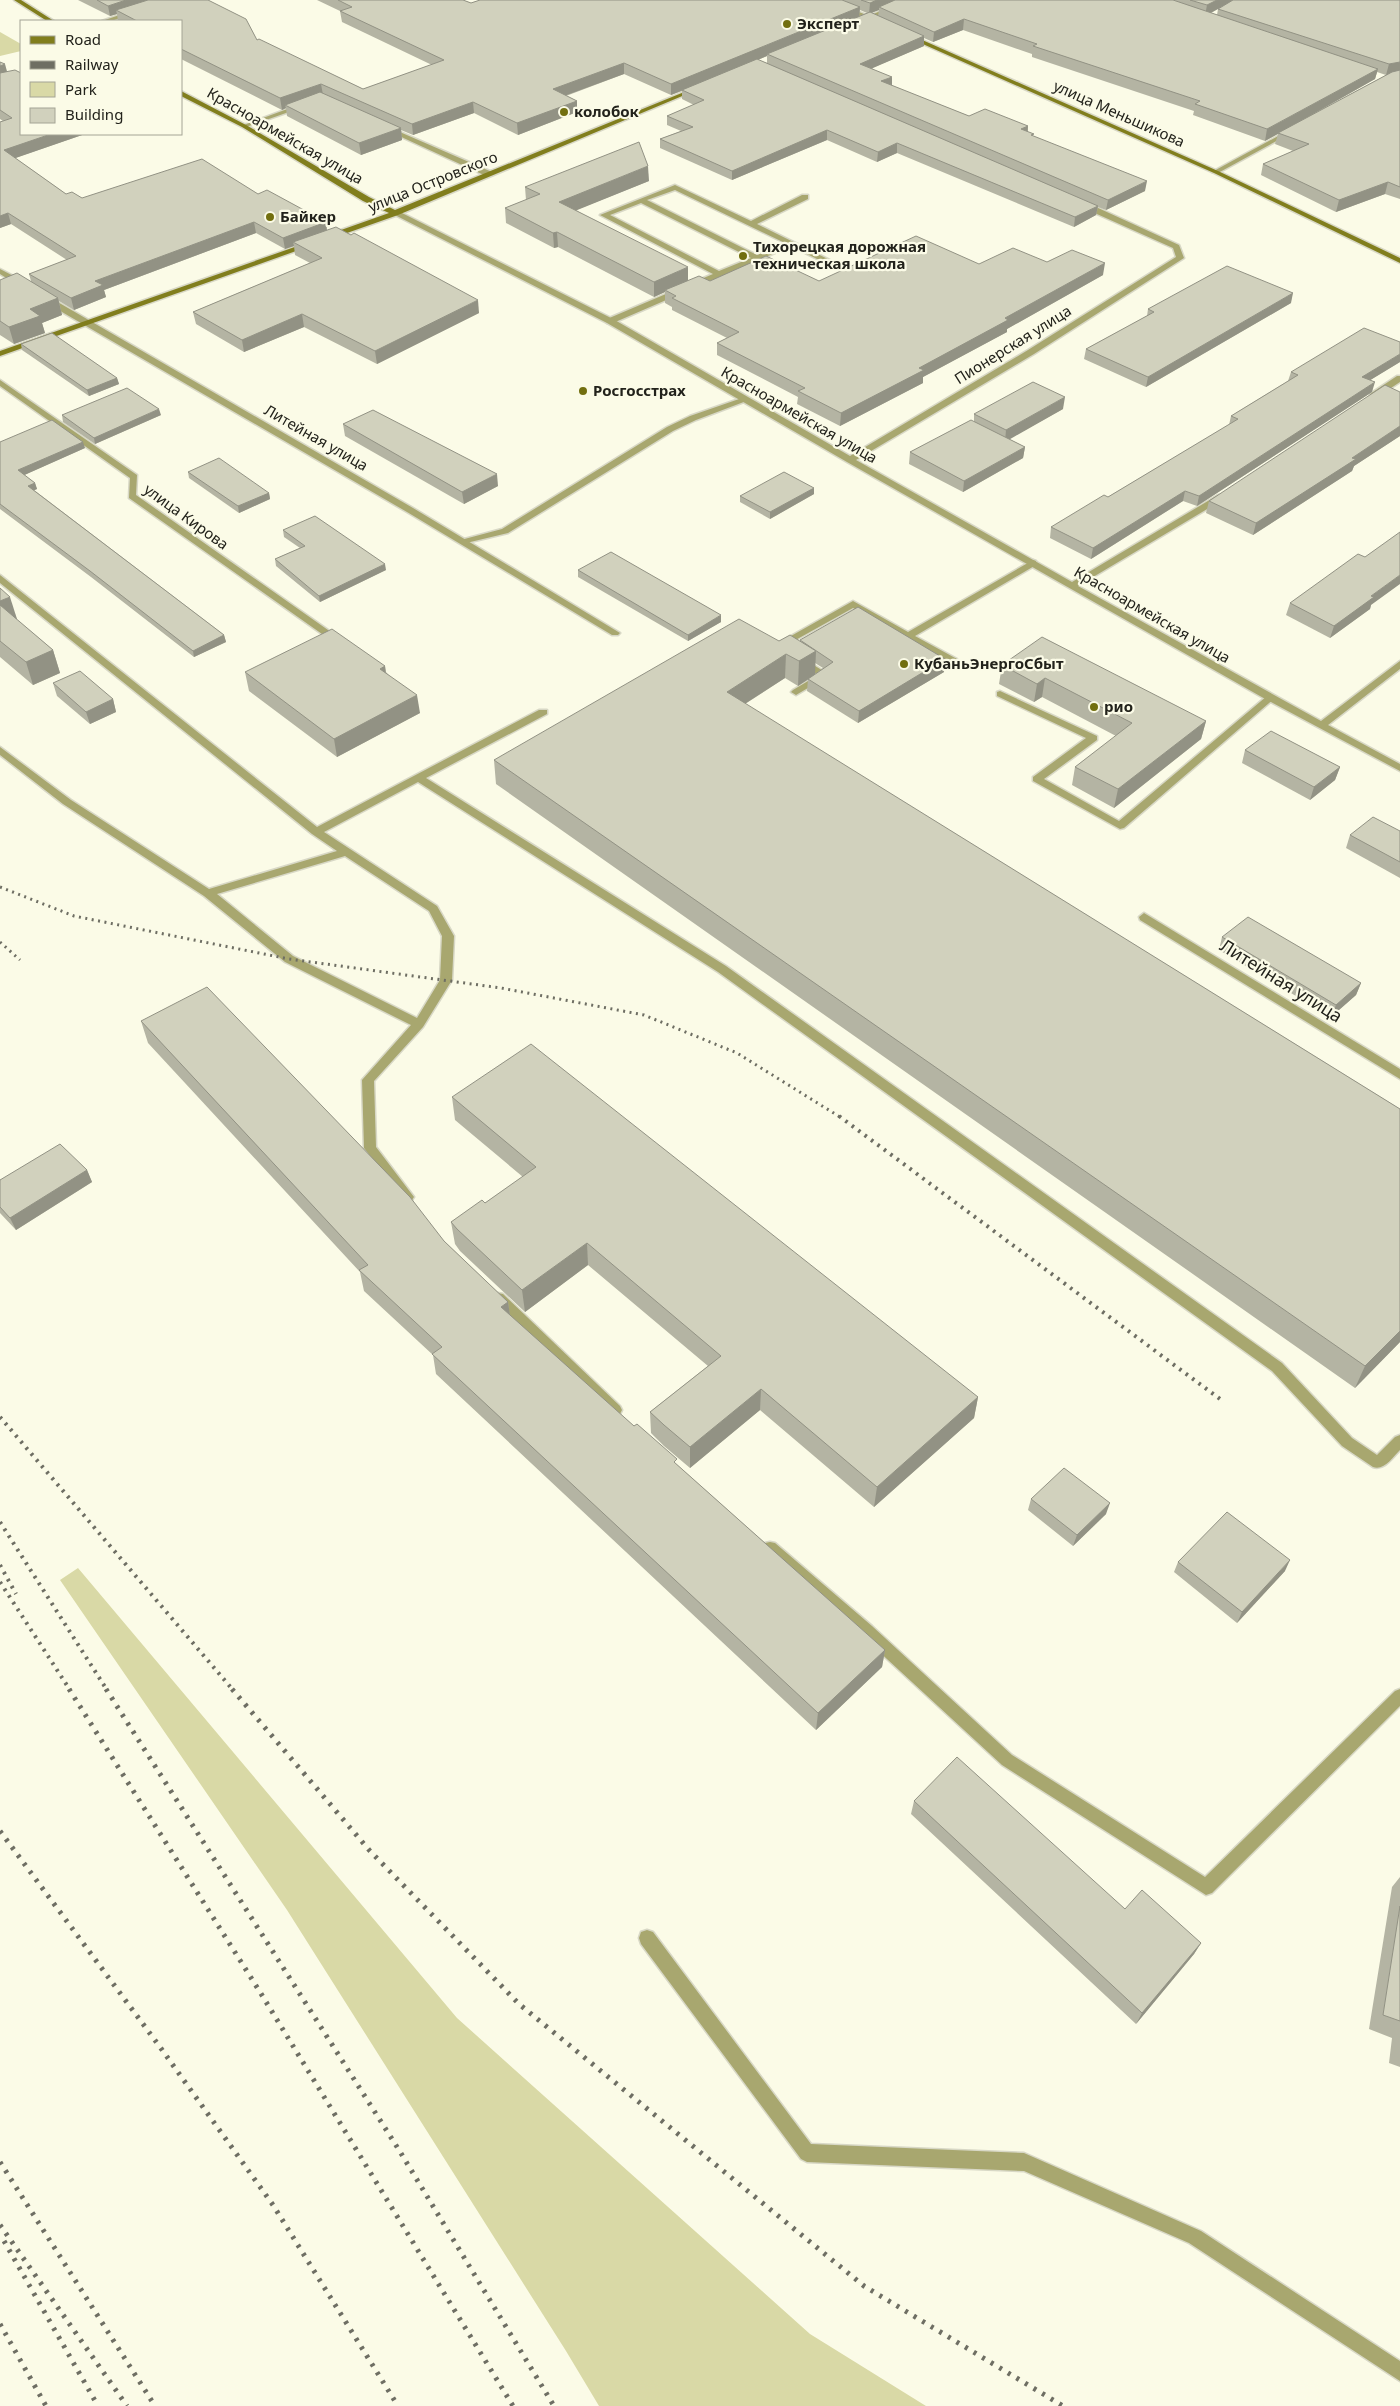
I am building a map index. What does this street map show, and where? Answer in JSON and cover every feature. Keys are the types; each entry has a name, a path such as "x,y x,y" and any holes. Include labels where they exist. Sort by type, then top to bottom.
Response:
{"street":[{"path":"17,0 48,20"},
{"path":"824,0 879,22"},
{"path":"861,22 910,0"},
{"path":"108,20 140,11"},
{"name":"улица Меньшикова","path":"906,35 1216,172 1400,261"},
{"name":"улица Островского","path":"322,240 395,213 700,87"},
{"name":"Красноармейская улица","path":"182,94 244,126 366,199 610,321 850,460 1270,698 1400,768"},
{"path":"244,126 312,102"},
{"path":"1216,172 1301,125"},
{"path":"383,126 489,174"},
{"path":"720,274 604,215 675,187 836,265"},
{"path":"750,224 805,197"},
{"name":"Пионерская улица","path":"850,460 1031,352 1180,258 1176,247 1070,199"},
{"path":"641,200 757,258"},
{"path":"0,354 314,243"},
{"path":"610,321 791,243"},
{"name":"Литейная улица","path":"0,271 87,324 462,541 615,633"},
{"path":"1368,399 1400,378"},
{"name":"улица Кирова","path":"0,382 134,476 132,496 325,632"},
{"path":"462,541 505,531 670,429 693,418 745,400"},
{"path":"1073,585 1225,494"},
{"path":"908,636 1032,563"},
{"path":"0,578 316,832 433,909 448,936 446,980 419,1024 368,1080 370,1148 418,1210"},
{"path":"796,692 825,675 778,646 853,604 954,661"},
{"path":"1321,726 1400,664"},
{"path":"1000,694 1093,738 1037,779 1120,826 1270,698"},
{"path":"316,832 543,712"},
{"path":"0,750 67,802 208,893 289,959 419,1024"},
{"path":"418,778 722,969 1276,1367 1347,1442 1378,1464 1400,1441"},
{"path":"208,893 346,852"},
{"name":"Литейная улица","path":"1144,917 1400,1075"},
{"path":"490,1290 623,1418"},
{"path":"762,1541 867,1631 1008,1760 1206,1887 1400,1696"},
{"path":"647,1938 808,2152 1024,2162 1195,2237 1400,2372"}],"green space":[{"path":"0,32 20,43 20,51 0,56"},
{"path":"78,1568 457,2018 810,2334 926,2406 599,2406 287,1910 60,1580"}],"building":[{"path":"97,0 126,0 108,6"},
{"path":"148,0 208,0 246,19 257,40 259,39 363,89 444,60 340,11 352,7 338,0 463,0 471,3 480,0 842,0 860,7 671,84 624,63 553,89 577,101 517,123 473,102 412,124 321,84 280,98 182,49 182,20 135,20 116,10"},
{"path":"861,0 877,0 870,3"},
{"path":"895,0 1173,0 1378,69 1267,129 1195,104 1200,101 1033,46 1037,44 964,19 934,32 879,7"},
{"path":"1190,0 1217,0 1207,5"},
{"path":"1233,0 1400,0 1400,62 1389,64 1218,9"},
{"path":"870,12 924,36 860,64 892,77 881,81 969,116 985,109 1028,126 1021,129 1034,134 1031,135 1147,181 1108,200 767,54"},
{"path":"757,59 1098,206 1075,217 897,143 878,152 827,130 732,171 660,139 693,127 667,116 704,100 682,90"},
{"path":"15,70 20,72 20,135 48,135 4,150 66,194 72,192 82,198 202,159 258,194 267,190 326,222 283,238 254,222 95,281 103,285 71,298 29,274 76,256 8,213 0,216 0,122 12,118 0,110 0,73"},
{"path":"1400,70 1400,187 1388,182 1339,200 1263,164 1309,144 1278,133 1392,72"},
{"path":"320,92 401,128 359,143 285,105"},
{"path":"639,142 648,166 559,202 688,267 654,282 557,232 553,233 505,208 540,194 525,187"},
{"path":"336,227 351,235 354,233 478,300 375,351 302,314 242,340 193,312 322,258 293,242"},
{"path":"916,236 979,264 1013,248 1047,262 1072,250 1105,263 1005,318 1008,320 919,368 924,370 841,413 798,391 805,388 717,343 739,332 672,298 676,296 665,290 699,276 710,281 766,256 819,281"},
{"path":"1227,266 1293,293 1148,377 1086,349 1154,312 1148,309"},
{"path":"17,273 58,298 30,309 40,316 9,327 0,321 0,280"},
{"path":"1364,328 1400,342 1400,354 1362,377 1375,382 1199,496 1185,491 1093,548 1051,527 1104,495 1108,497 1238,419 1231,416 1298,375 1291,372"},
{"path":"52,333 117,378 87,390 21,344"},
{"path":"1033,382 1065,397 1006,430 974,414"},
{"path":"1385,385 1400,392 1400,426 1352,458 1356,459 1256,523 1209,501"},
{"path":"127,388 159,409 94,438 62,415"},
{"path":"373,410 497,474 462,492 343,424"},
{"path":"52,420 83,442 18,470 35,483 28,486 224,635 193,651 0,504 0,442"},
{"path":"971,420 1025,447 964,481 910,452"},
{"path":"219,458 269,493 238,506 188,472"},
{"path":"784,472 814,488 770,512 740,496"},
{"path":"315,516 385,564 319,596 275,559 305,546 283,530"},
{"path":"1400,532 1400,575 1371,596 1374,597 1334,626 1290,603 1358,554 1365,557"},
{"path":"611,552 721,615 688,635 578,570"},
{"path":"0,588 10,597 0,601"},
{"path":"0,605 53,650 26,662 0,641"},
{"path":"858,607 945,659 859,711 808,679 833,662 800,640"},
{"path":"739,619 779,641 790,635 816,651 799,661 786,654 727,692 1400,1109 1400,1331 1365,1366 494,760"},
{"path":"332,629 385,666 380,669 417,695 334,739 245,672"},
{"path":"1042,637 1206,721 1118,789 1075,767 1132,723 1045,678 1037,684 1002,665"},
{"path":"80,671 113,699 86,712 53,683"},
{"path":"1271,731 1340,767 1314,787 1245,750"},
{"path":"1373,817 1400,831 1400,862 1350,835"},
{"path":"1248,917 1361,983 1336,1005 1222,937"},
{"path":"207,987 410,1197 444,1241 508,1302 501,1307 634,1426 637,1424 677,1459 674,1462 885,1650 818,1713 432,1354 442,1347 359,1270 368,1265 141,1021"},
{"path":"531,1044 978,1397 877,1487 761,1389 690,1447 650,1412 721,1356 587,1243 522,1290 451,1222 482,1200 485,1203 536,1167 452,1097"},
{"path":"60,1144 87,1170 10,1218 0,1207 0,1180"},
{"path":"1064,1468 1110,1503 1077,1535 1031,1499"},
{"path":"1227,1512 1290,1560 1242,1612 1178,1562"},
{"path":"957,1757 1125,1909 1142,1890 1201,1943 1142,2013 914,1801"},
{"path":"1400,1906 1400,2021 1383,2015"}],"railway":[{"path":"0,887 74,916 289,959 501,988 644,1015 737,1053 840,1117"},
{"path":"0,942 20,960"},
{"path":"839,1116 1224,1402"},
{"path":"0,1417 233,1690"},
{"path":"0,1522 107,1690"},
{"path":"0,1565 16,1594"},
{"path":"0,1582 70,1690"},
{"path":"69,1689 260,1992 513,2406"},
{"path":"106,1689 399,2150 554,2406"},
{"path":"232,1689 370,1851 519,2004 864,2286 1063,2406"},
{"path":"0,1831 160,2047 273,2205 398,2406"},
{"path":"0,2162 155,2406"},
{"path":"0,2225 127,2406"},
{"path":"4,2241 98,2406"},
{"path":"0,2324 46,2406"}],"place":[{"name":"Эксперт","path":"787,24"},
{"name":"колобок","path":"564,112"},
{"name":"Байкер","path":"270,217"},
{"name":"Тихорецкая дорожная техническая школа","path":"743,256"},
{"name":"Росгосстрах","path":"583,391"},
{"name":"КубаньЭнергоСбыт","path":"904,664"},
{"name":"рио","path":"1094,707"}]}
